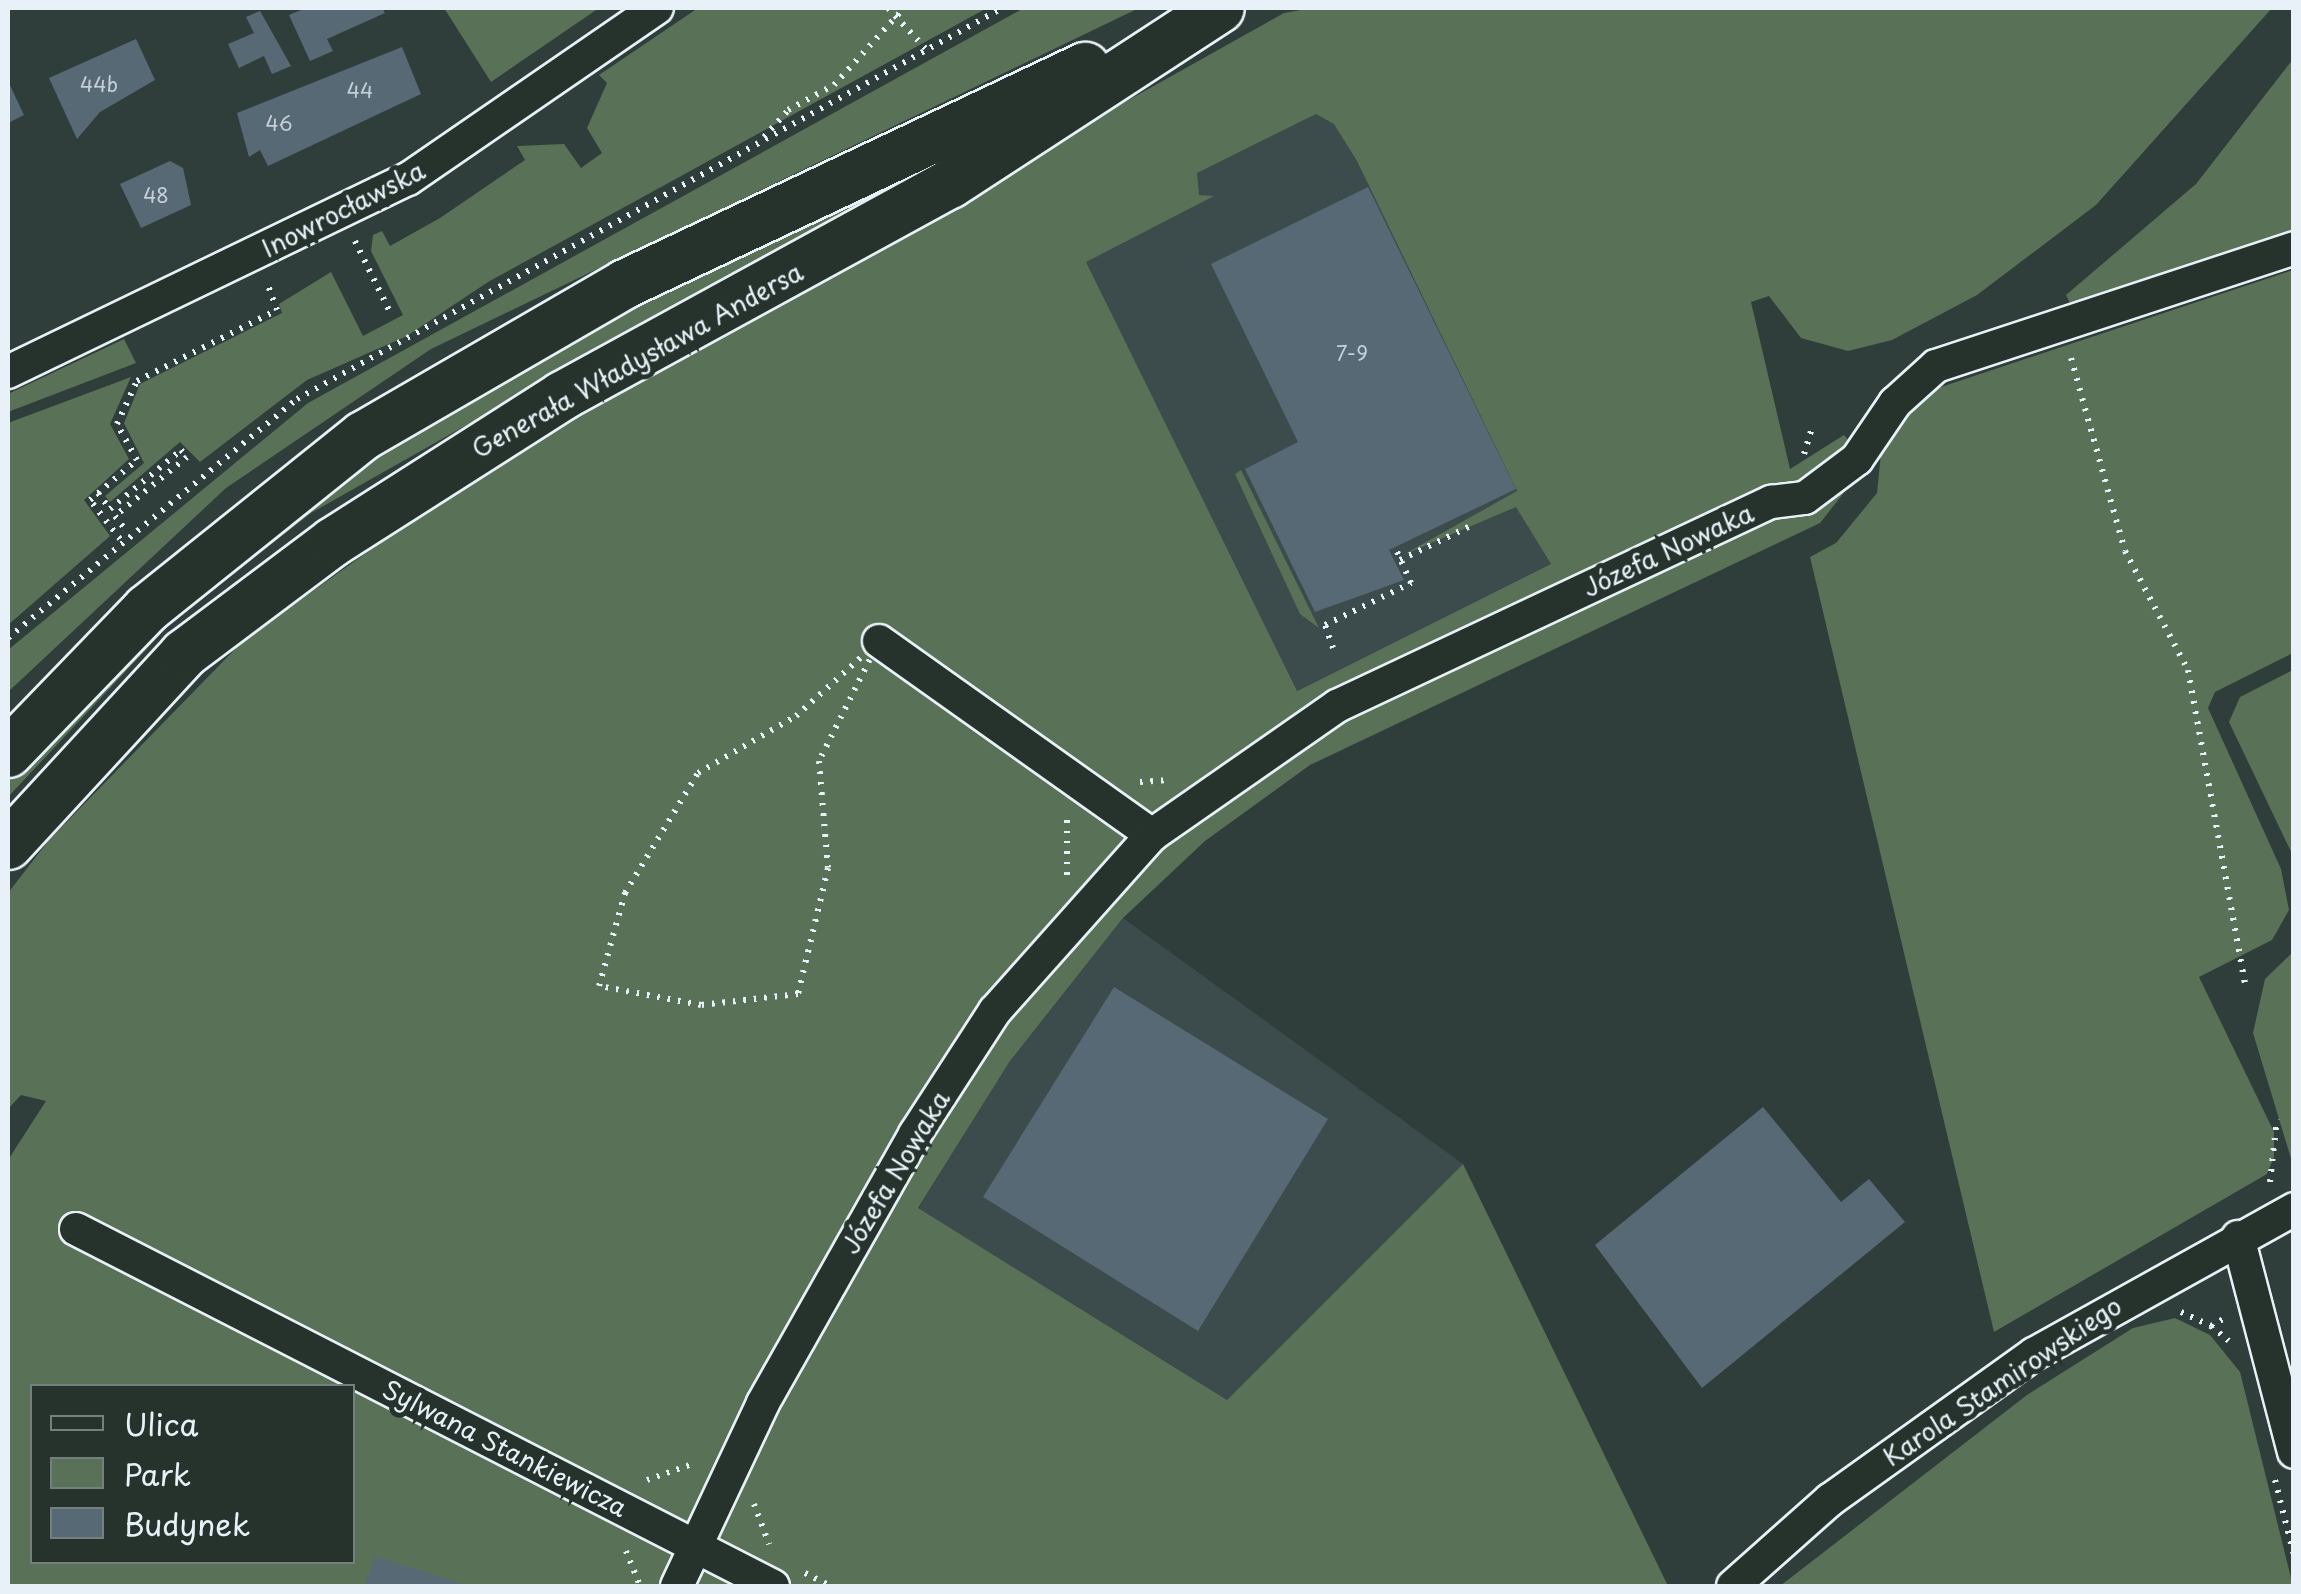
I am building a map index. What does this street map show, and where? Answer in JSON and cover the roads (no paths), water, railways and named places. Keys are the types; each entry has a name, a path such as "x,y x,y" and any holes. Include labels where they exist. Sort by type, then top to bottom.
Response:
{"main road":[{"name":"Generała Władysława Andersa","path":"8,754 147,609 362,436 625,284 1218,8"},
{"name":"Generała Władysława Andersa","path":"8,846 184,654 333,542 562,396 950,184 1218,8"}],"street":[{"name":"Inowrocławska","path":"8,372 408,179 656,8"},
{"name":"Józefa Nowaka","path":"677,1586 693,1545 844,1258 995,1010 1152,835 1338,706 1771,502 1805,498 1857,458 1895,403 1936,366 2294,248"},
{"path":"878,641 1152,835"},
{"name":"Karola Stamirowskiego","path":"1733,1586 1966,1400 2238,1237 2294,1209"},
{"name":"Sylwana Stankiewicza","path":"76,1229 773,1586"},
{"path":"2238,1237 2294,1452"}]}
